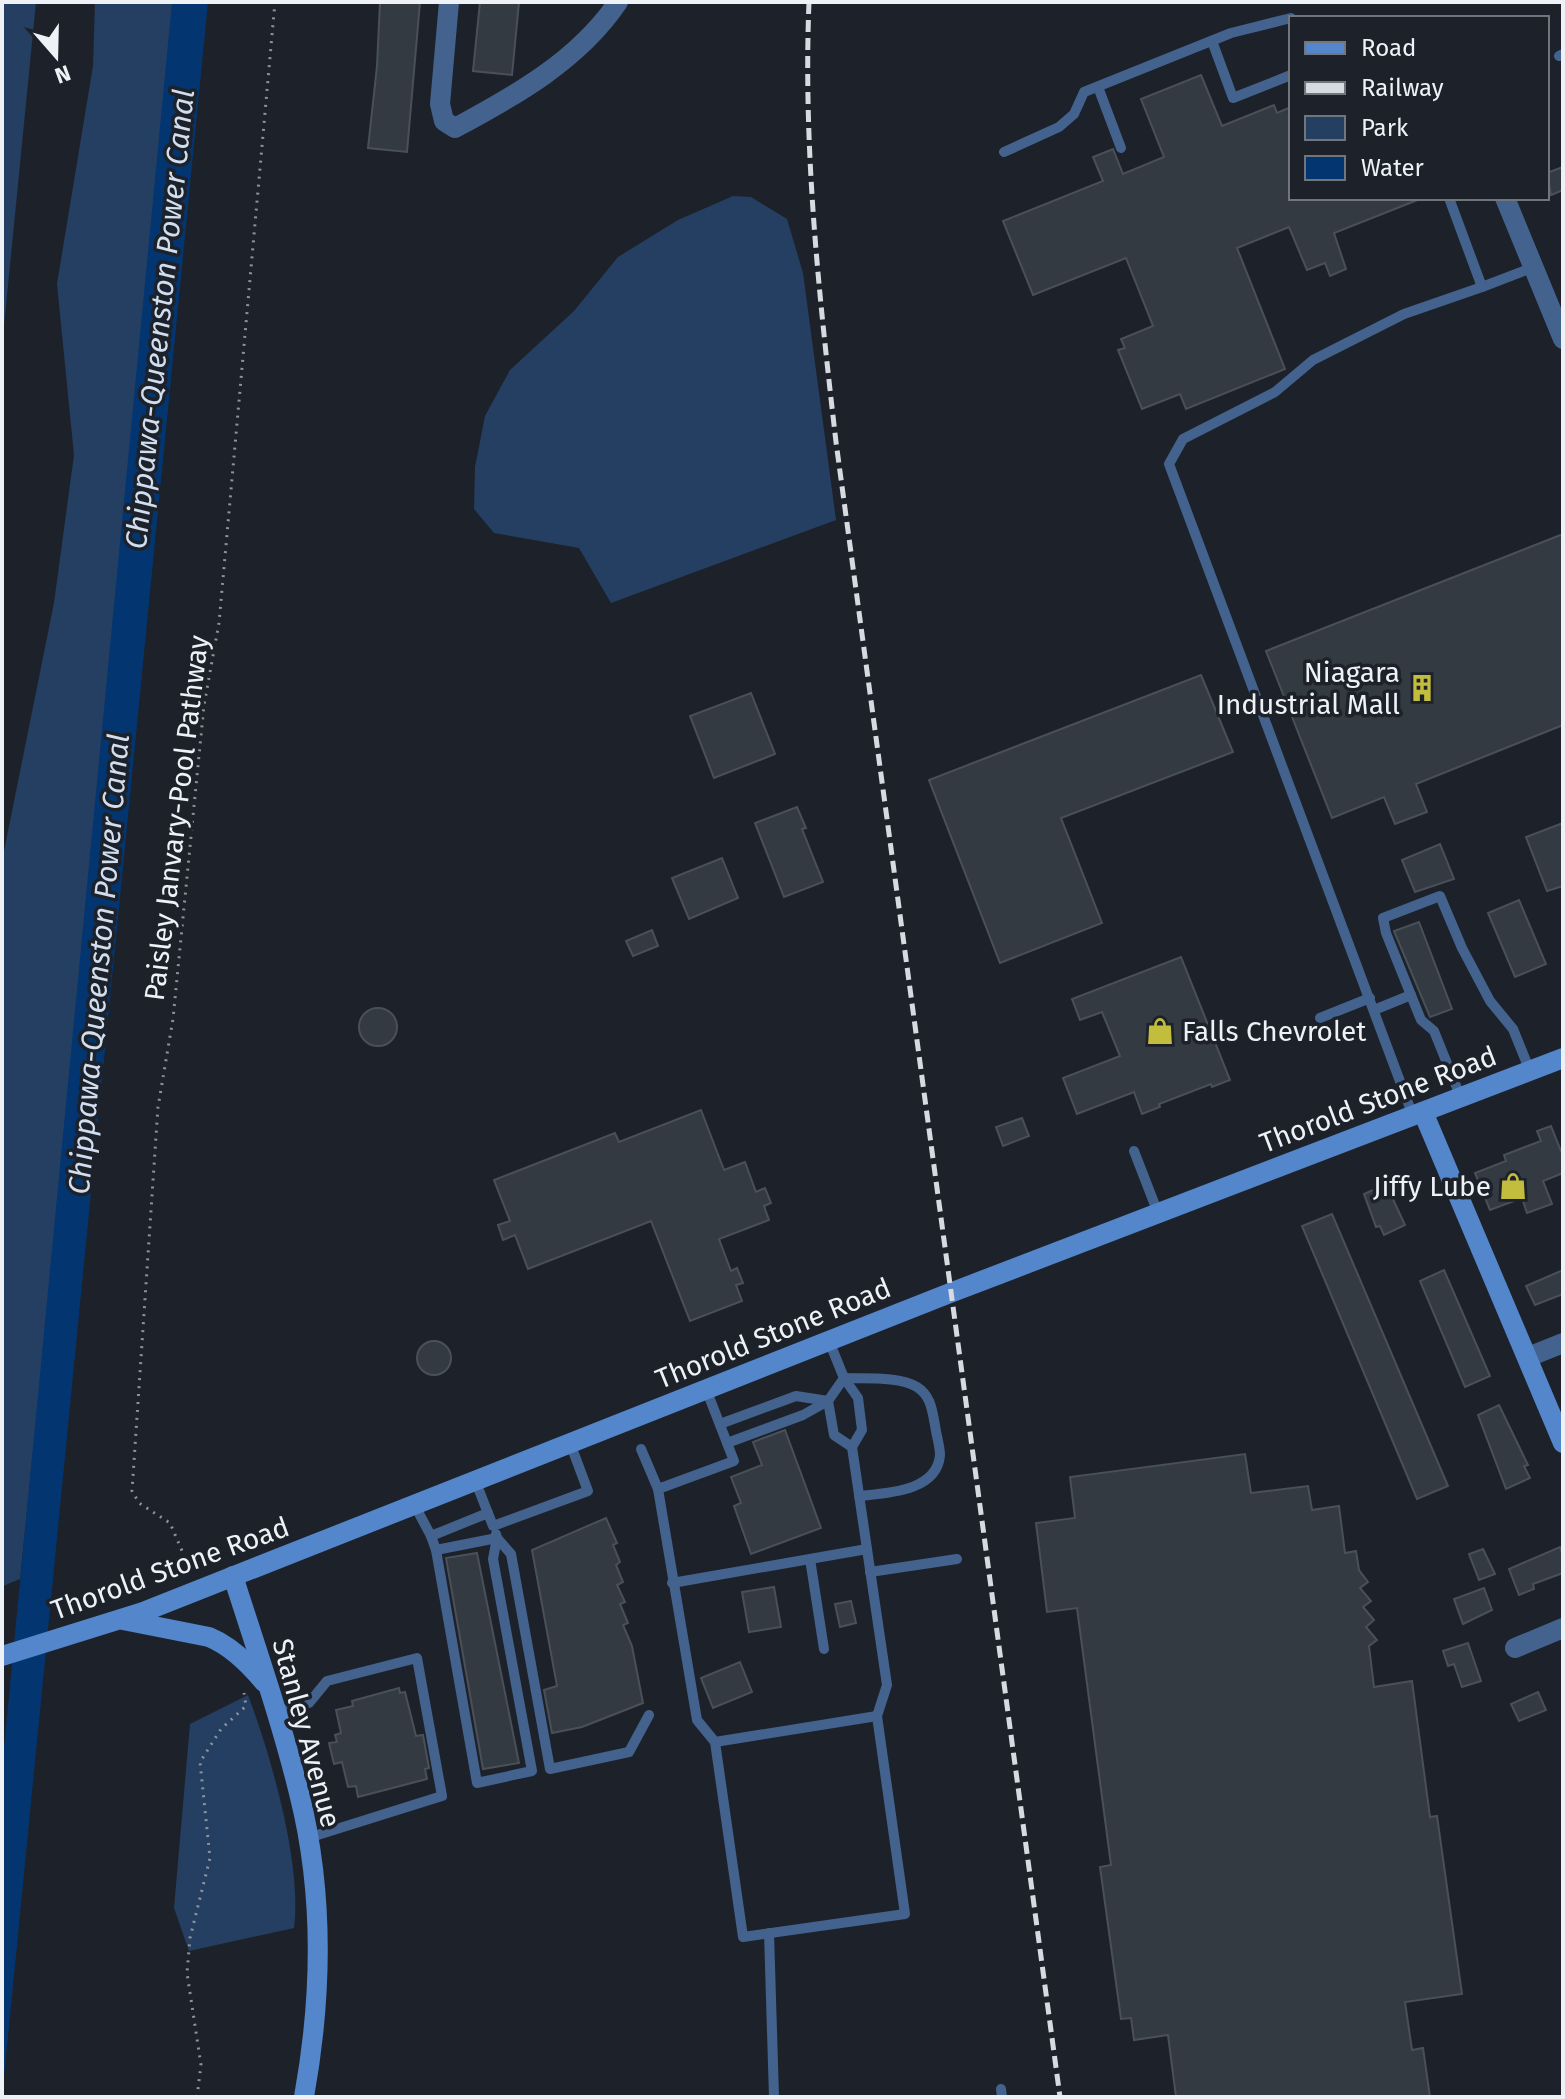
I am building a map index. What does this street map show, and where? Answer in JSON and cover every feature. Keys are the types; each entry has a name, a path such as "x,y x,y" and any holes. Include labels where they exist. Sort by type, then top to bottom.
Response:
{"main road":[{"name":"Thorold Stone Road","path":"2,1656 123,1620 706,1389 1563,1058"},
{"path":"1418,1114 1528,1357 1563,1443"},
{"name":"Stanley Avenue","path":"227,1579 269,1688 300,1794 308,1838 319,1958 304,2097"},
{"path":"123,1620 222,1642 250,1665 269,1688"}],"street":[{"path":"449,2 440,104 444,121 455,128 504,102 572,55 618,2"},
{"path":"1506,200 1563,339"},
{"path":"1528,1357 1563,1343"},
{"path":"1515,1648 1563,1628"}],"lane":[{"path":"1004,152 1059,127 1074,114 1084,92 1212,41 1289,19"},
{"path":"1212,41 1233,98 1289,76"},
{"path":"1098,87 1121,148"},
{"path":"1450,200 1482,287"},
{"path":"1418,1114 1374,1010 1169,464 1183,439 1275,392 1313,360 1404,314 1534,267"},
{"path":"1461,1098 1434,1031 1421,1020 1386,933 1383,918 1440,896 1462,948 1490,1001 1513,1029 1530,1071"},
{"path":"1374,1010 1411,995"},
{"path":"1320,1018 1370,998"},
{"path":"1134,1151 1158,1213"},
{"path":"641,1449 658,1489 697,1720 715,1742 743,1937 905,1914 877,1716 887,1685 852,1447 862,1430 858,1398 844,1378 829,1341"},
{"path":"727,1443 803,1415 828,1401 844,1378"},
{"path":"844,1378 901,1382 917,1387 931,1402 940,1455 935,1472 921,1484 901,1491 859,1496"},
{"path":"658,1489 734,1461 706,1389"},
{"path":"720,1424 796,1396 828,1401"},
{"path":"828,1401 834,1435 852,1447"},
{"path":"493,1526 588,1491 570,1443"},
{"path":"475,1480 497,1538 511,1554 550,1769 629,1752 649,1715"},
{"path":"414,1504 436,1550 477,1783 532,1771 493,1559 497,1538"},
{"path":"431,1536 488,1513"},
{"path":"436,1550 497,1538"},
{"path":"672,1583 867,1549"},
{"path":"810,1559 824,1649"},
{"path":"870,1572 957,1559"},
{"path":"276,1712 309,1703 327,1681 417,1658 442,1796 308,1838"},
{"path":"715,1742 877,1716"},
{"path":"769,1933 774,2097"}],"path":[{"name":"Paisley Janvary-Pool Pathway","path":"227,1579 212,1558 189,1567 170,1523 139,1503 132,1491 158,1107 173,1019 204,705 219,623 275,2"},
{"path":"197,2097 201,2065 187,1973 190,1938 210,1858 200,1762 221,1729 246,1706 244,1693"}],"green space":[{"path":"2,2 36,2 2,346"},
{"path":"95,2 180,2 20,1579 3,1586 2,861 54,603 74,455 57,284 93,66"},
{"path":"733,196 751,197 787,219 803,273 836,520 611,603 579,548 494,533 474,509 475,467 485,416 510,370 574,311 618,257 678,220"},
{"path":"248,1695 283,1810 293,1873 294,1928 189,1951 174,1908 190,1724"}],"water":[{"name":"Chippawa-Queenston Power Canal","path":"172,2 208,2 2,2097 2,1769"}],"building":[{"path":"380,2 420,2 407,152 368,148"},
{"path":"480,2 519,2 512,75 473,71"},
{"path":"1201,75 1222,126 1274,105 1277,113 1289,108 1289,200 1417,200 1334,233 1346,269 1330,276 1325,263 1307,270 1289,227 1237,248 1285,369 1186,409 1180,394 1142,409 1118,350 1125,348 1121,339 1153,326 1126,258 1033,295 1003,221 1103,181 1093,157 1113,149 1123,174 1164,157 1141,99"},
{"path":"1563,167 1563,190 1551,195 1549,184 1549,172"},
{"name":"Niagara Industrial Mall","path":"1563,534 1563,725 1416,784 1427,812 1395,824 1384,797 1332,818 1266,651"},
{"path":"1201,675 1233,752 1061,818 1102,923 1000,963 929,780"},
{"path":"751,693 775,754 714,778 690,716"},
{"path":"797,807 806,828 802,829 823,882 784,897 755,823"},
{"path":"1563,823 1563,886 1547,891 1526,837"},
{"path":"1440,844 1454,879 1415,892 1402,860"},
{"path":"722,858 738,898 689,919 672,878"},
{"path":"1519,900 1546,964 1515,977 1488,913"},
{"path":"1419,922 1452,1009 1430,1017 1394,931"},
{"path":"652,930 658,946 633,956 626,941"},
{"name":"Falls Chevrolet","path":"1181,957 1230,1080 1159,1104 1160,1107 1142,1114 1134,1092 1077,1114 1063,1078 1120,1056 1102,1012 1080,1020 1072,999"},
{"path":"378,1008 392,1013 397,1027 392,1041 378,1046 364,1041 359,1027 364,1013"},
{"path":"701,1110 724,1170 745,1162 756,1192 765,1188 771,1203 764,1206 769,1220 719,1239 731,1271 737,1268 743,1283 736,1285 742,1301 690,1321 651,1221 528,1269 515,1235 503,1240 498,1225 510,1221 494,1180 615,1133 619,1142"},
{"path":"1022,1118 1029,1136 1003,1146 996,1127"},
{"name":"Jiffy Lube","path":"1551,1126 1563,1156 1563,1173 1543,1181 1552,1204 1527,1213 1522,1198 1490,1210 1475,1173 1506,1161 1504,1155 1541,1141 1537,1131"},
{"path":"1386,1184 1405,1225 1384,1235 1380,1226 1376,1227 1364,1194"},
{"path":"1332,1214 1448,1486 1417,1499 1302,1226"},
{"path":"1444,1270 1490,1376 1465,1387 1420,1281"},
{"path":"1563,1270 1563,1294 1535,1305 1526,1286"},
{"path":"434,1341 446,1346 451,1358 446,1370 434,1375 422,1370 417,1358 422,1346"},
{"path":"1499,1405 1528,1465 1524,1466 1530,1478 1506,1489 1478,1415"},
{"path":"785,1430 821,1528 751,1554 734,1506 741,1503 731,1477 762,1465 753,1442"},
{"path":"1245,1454 1251,1493 1308,1486 1312,1510 1339,1506 1345,1553 1356,1551 1359,1570 1368,1582 1360,1588 1371,1601 1363,1607 1374,1620 1366,1627 1377,1640 1369,1646 1374,1687 1412,1681 1430,1817 1437,1816 1462,1994 1405,2002 1412,2050 1423,2048 1430,2097 1176,2097 1168,2035 1134,2040 1131,2018 1121,2019 1100,1867 1111,1865 1077,1608 1047,1612 1036,1523 1075,1518 1070,1477"},
{"path":"606,1518 617,1543 613,1545 620,1562 616,1565 623,1582 617,1585 625,1602 620,1604 628,1623 623,1625 632,1646 643,1703 582,1727 552,1733 544,1690 557,1686 532,1550"},
{"path":"1560,1547 1563,1573 1533,1584 1534,1589 1519,1595 1509,1569"},
{"path":"1483,1549 1495,1574 1479,1580 1469,1554"},
{"path":"477,1553 519,1763 483,1769 446,1558"},
{"path":"774,1587 781,1627 749,1632 742,1592"},
{"path":"1484,1588 1492,1610 1463,1624 1454,1599"},
{"path":"851,1601 856,1623 840,1627 835,1604"},
{"path":"1468,1643 1481,1681 1462,1687 1454,1664 1448,1666 1443,1651"},
{"path":"740,1662 752,1692 713,1708 701,1678"},
{"path":"399,1688 400,1693 405,1692 416,1736 423,1735 429,1768 425,1769 427,1779 358,1797 356,1786 348,1787 342,1762 334,1764 329,1743 337,1742 335,1735 341,1733 336,1710 353,1706 352,1701"},
{"path":"1538,1692 1546,1710 1519,1721 1511,1704"}],"railway":[{"path":"809,2 810,167 836,442 1060,2097"}],"place":[{"name":"Niagara Industrial Mall","path":"1422,688"},
{"name":"Falls Chevrolet","path":"1160,1031"},
{"name":"Jiffy Lube","path":"1513,1186"}]}
